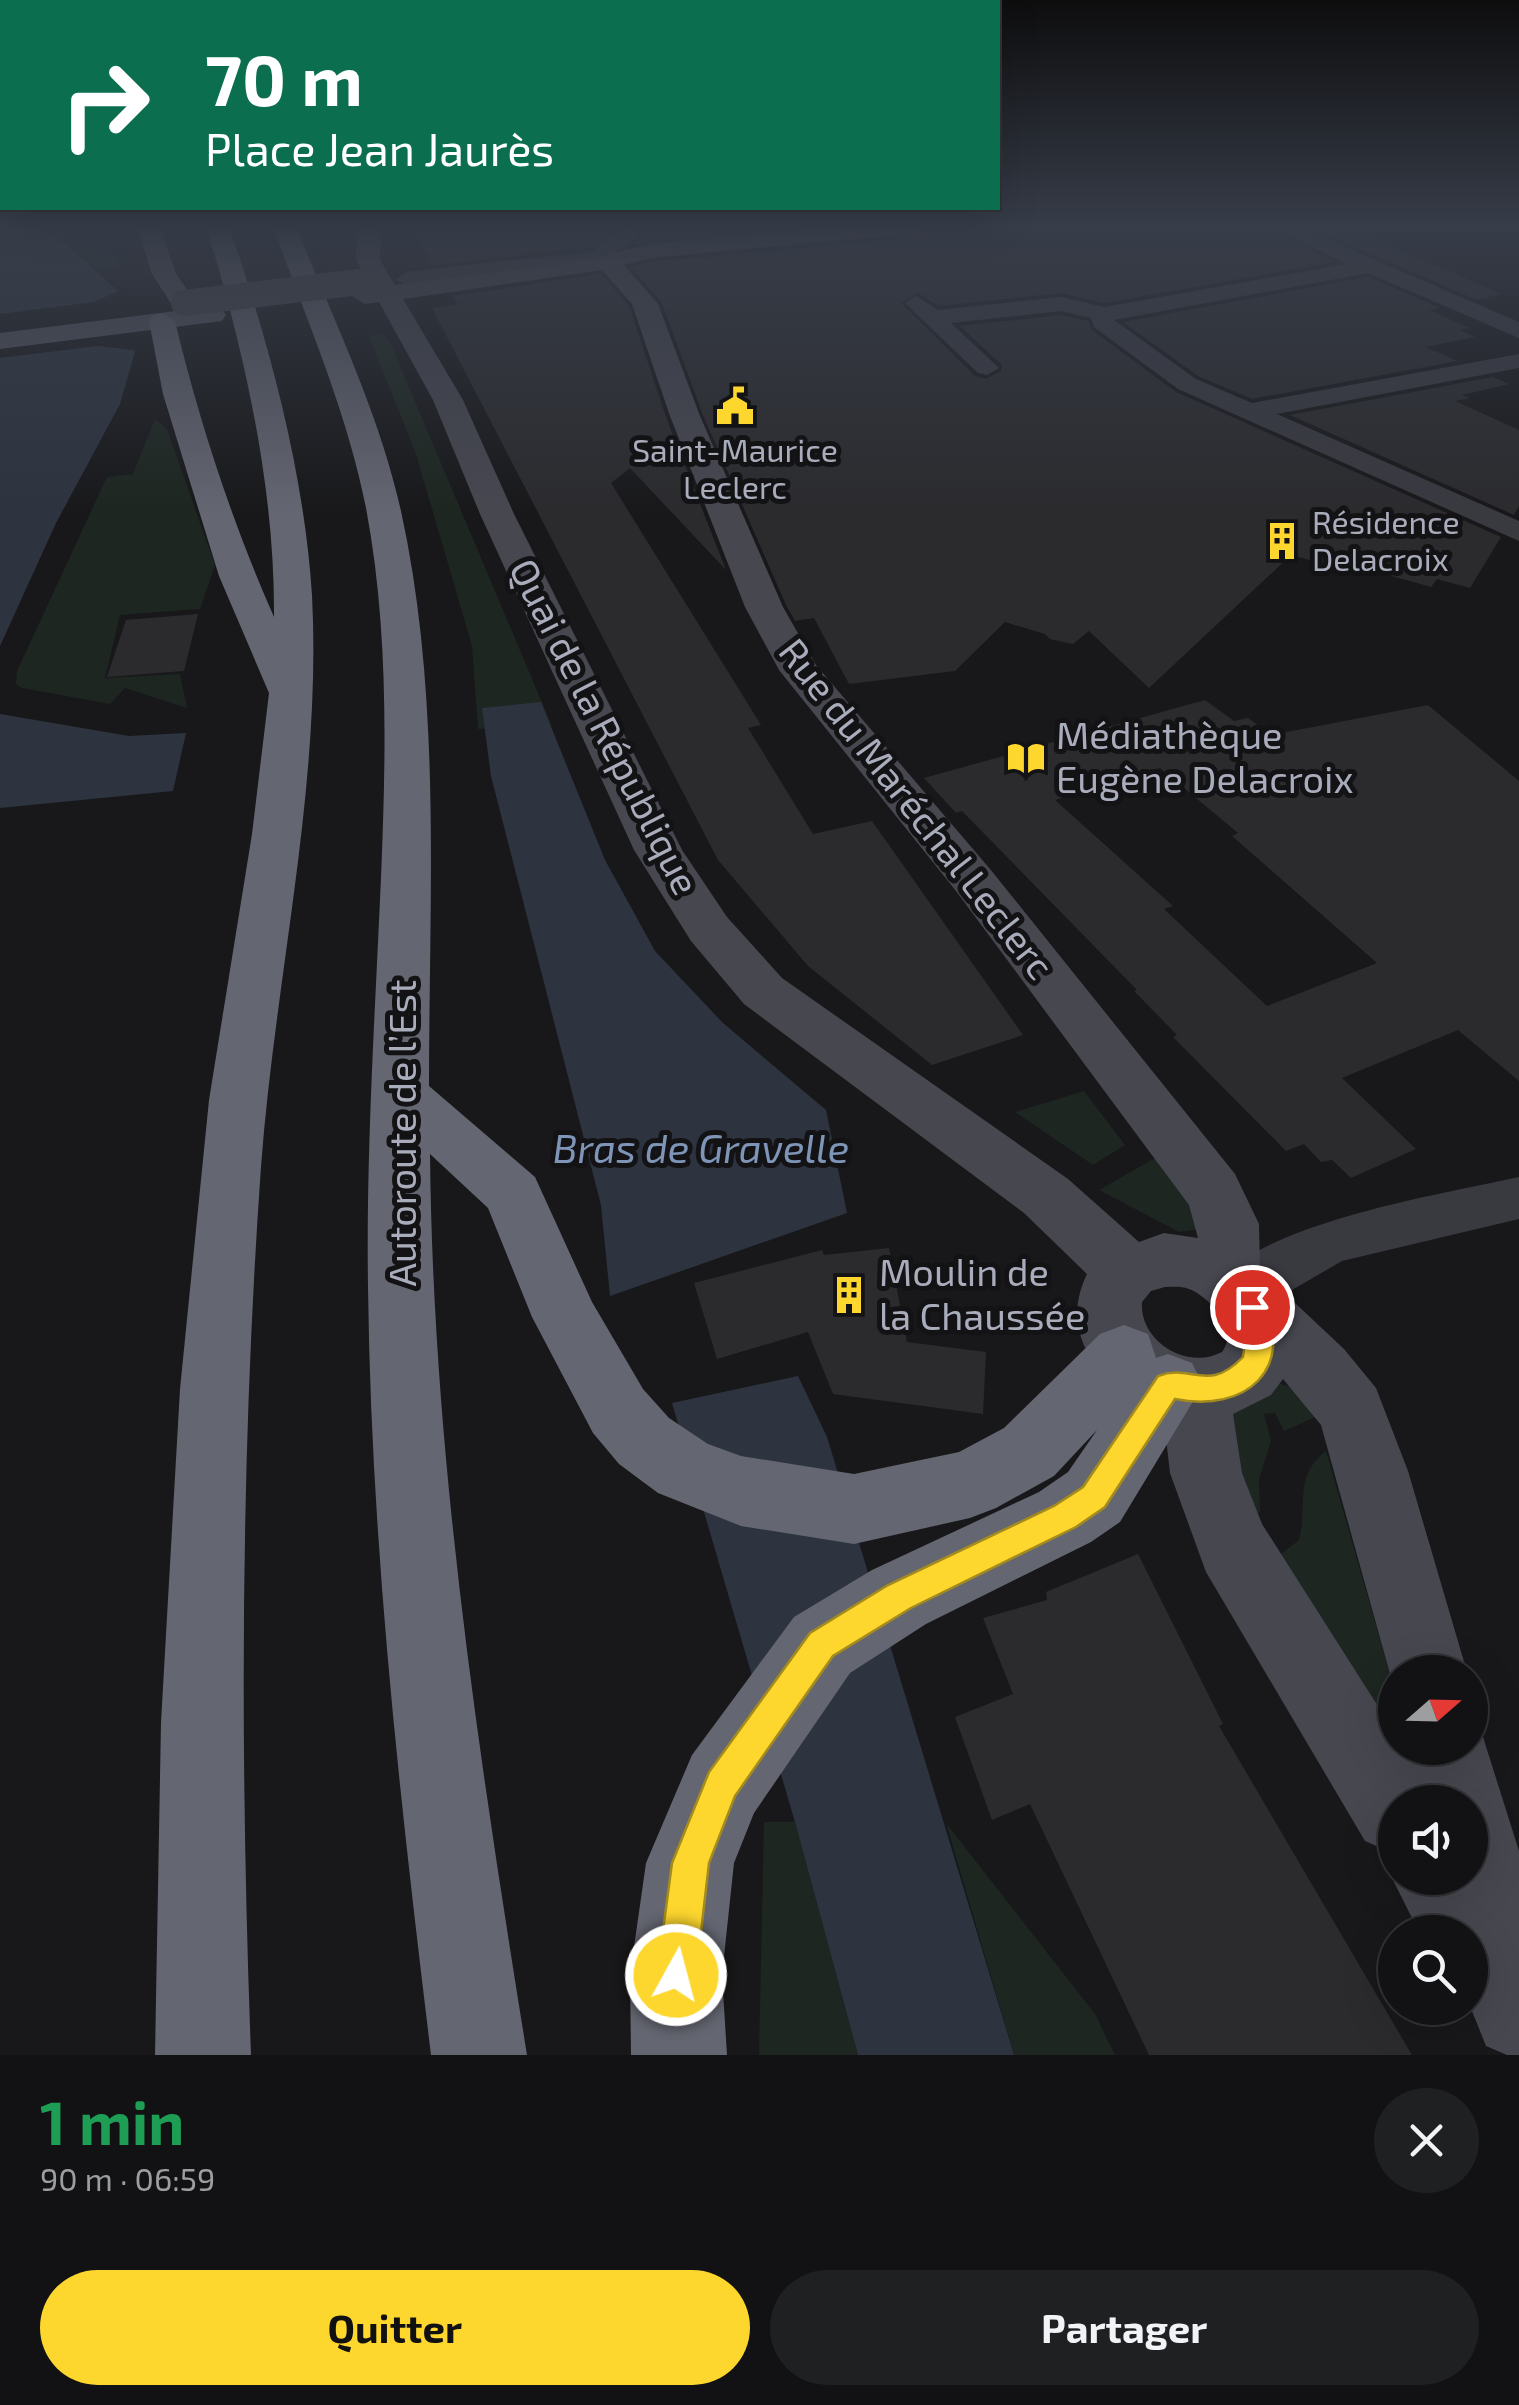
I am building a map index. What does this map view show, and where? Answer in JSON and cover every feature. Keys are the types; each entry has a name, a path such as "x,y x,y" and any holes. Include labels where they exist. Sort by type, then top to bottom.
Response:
{"highway":[{"path":"170,322 173,369 237,576 289,710"},
{"path":"203,2055 202,1644 216,1376 232,1162 279,813 293,629 288,524 267,412 240,322"},
{"name":"Autoroute de l’Est","path":"320,322 356,416 382,504 400,622 407,800 401,1094 402,1340 420,1590 478,2055"},
{"path":"401,1094 513,1194 565,1317 618,1411 644,1440 684,1469 741,1491 854,1510 970,1484 1162,1377"},
{"path":"680,2055 676,1975 690,1863 722,1784 822,1645 900,1596 1065,1517 1094,1497 1162,1377"}],"main road":[{"path":"0,326 26,322"},
{"path":"0,341 76,322"},
{"name":"Quai de la République","path":"402,322 426,357 658,850 709,929 764,991 1046,1196 1127,1271"},
{"name":"Rue du Maréchal Leclerc","path":"651,322 685,416 764,608 788,654 974,880 1204,1178 1229,1221 1240,1292"},
{"path":"1379,1785 1233,1546 1162,1377 1112,1337 1106,1318 1114,1284 1127,1271 1143,1263 1185,1261 1240,1292 1320,1370 1351,1410 1372,1470 1422,1655"},
{"path":"1162,1377 1219,1388 1240,1380 1254,1366 1262,1337 1240,1292"},
{"path":"1487,1895 1519,2013"},
{"path":"1488,1962 1519,2013"}],"street":[{"path":"936,322 987,368"},
{"path":"1102,322 1188,384 1519,532"},
{"path":"1249,412 1519,360"},
{"path":"1240,1292 1328,1242 1519,1198"}],"shaded area":[{"path":"382,334 389,340 552,726 478,729 472,646 416,454 369,336"},
{"path":"155,419 167,429 215,565 200,609 120,615 105,678 180,674 187,708 125,688 110,704 22,688 16,684 17,671 107,477 133,474"},
{"path":"1084,1091 1125,1145 1093,1165 1015,1112"},
{"path":"1164,1153 1202,1229 1179,1232 1099,1190"},
{"path":"1275,1382 1297,1389 1318,1416 1284,1431 1275,1413 1264,1414 1271,1441 1259,1479 1260,1511 1256,1517 1243,1501 1231,1416 1242,1399"},
{"path":"1326,1451 1384,1655 1378,1655 1378,1722 1281,1554 1299,1540 1305,1481"},
{"path":"764,1822 795,1822 858,2055 759,2055"},
{"path":"946,1823 1095,2014 1115,2055 1014,2055"}],"water":[{"path":"0,322 128,322 136,348 120,404 56,523 0,646"},
{"name":"Bras de Gravelle","path":"541,702 605,860 655,951 723,1023 826,1110 847,1213 610,1296 601,1205 491,776 482,708"},
{"path":"0,714 129,736 186,733 173,791 0,808"},
{"path":"798,1376 827,1437 1014,2055 858,2055 795,1822 672,1403"}],"pier":[{"path":"0,322 133,322 141,351 97,346 0,358"}],"building":[{"path":"439,322 634,322 666,417 726,570 630,468 611,483 761,725 748,728 813,834 872,821 1023,1035 932,1065 808,966 718,860"},
{"path":"669,322 920,322 975,376 986,379 1001,371 1002,365 960,326 1088,322 1092,330 1176,392 1501,537 1470,588 1437,579 1431,587 1367,569 1361,574 1291,555 1149,688 1089,631 1073,644 1005,622 955,671 849,684 814,618 795,621 786,605 703,415"},
{"path":"1123,322 1456,322 1470,328 1460,330 1475,337 1425,347 1458,361 1252,399 1198,376"},
{"path":"1493,377 1509,384 1462,395 1470,398 1455,401 1519,430 1519,506 1514,515 1290,415"},
{"path":"198,614 184,671 107,677 126,620"},
{"path":"1205,700 1234,721 1248,718 1271,735 1428,705 1519,781 1519,1081 1458,1030 1342,1078 1416,1149 1351,1178 1332,1160 1321,1162 1304,1144 1286,1151 1173,1037 1177,1035 1134,991 1137,990 962,811 956,813 924,778","holes":["1160,768 1238,833 1232,836 1377,963 1267,1006 1164,909 1173,906 1055,800"]},
{"name":"Moulin de la Chaussée","path":"889,1248 907,1342 986,1352 983,1414 833,1394 808,1332 717,1359 694,1283 822,1250 824,1255"},
{"path":"1138,1554 1223,1724 1219,1726 1378,1997 1378,2025 1394,2025 1412,2055 1149,2055 1030,1804 992,1820 955,1717 1013,1694 983,1618 1047,1600 1046,1592"}],"place":[{"name":"Saint-Maurice Leclerc","path":"735,406"},
{"name":"Résidence Delacroix","path":"1282,541"},
{"name":"Médiathèque Eugène Delacroix","path":"1026,758"},
{"name":"Moulin de la Chaussée","path":"849,1295"}],"route":[{"path":"676,1975 690,1863 722,1784 822,1645 900,1596 1065,1517 1094,1497 1168,1385 1195,1390 1219,1388 1240,1380 1254,1366 1262,1348 1261,1327 1252,1307"}]}
